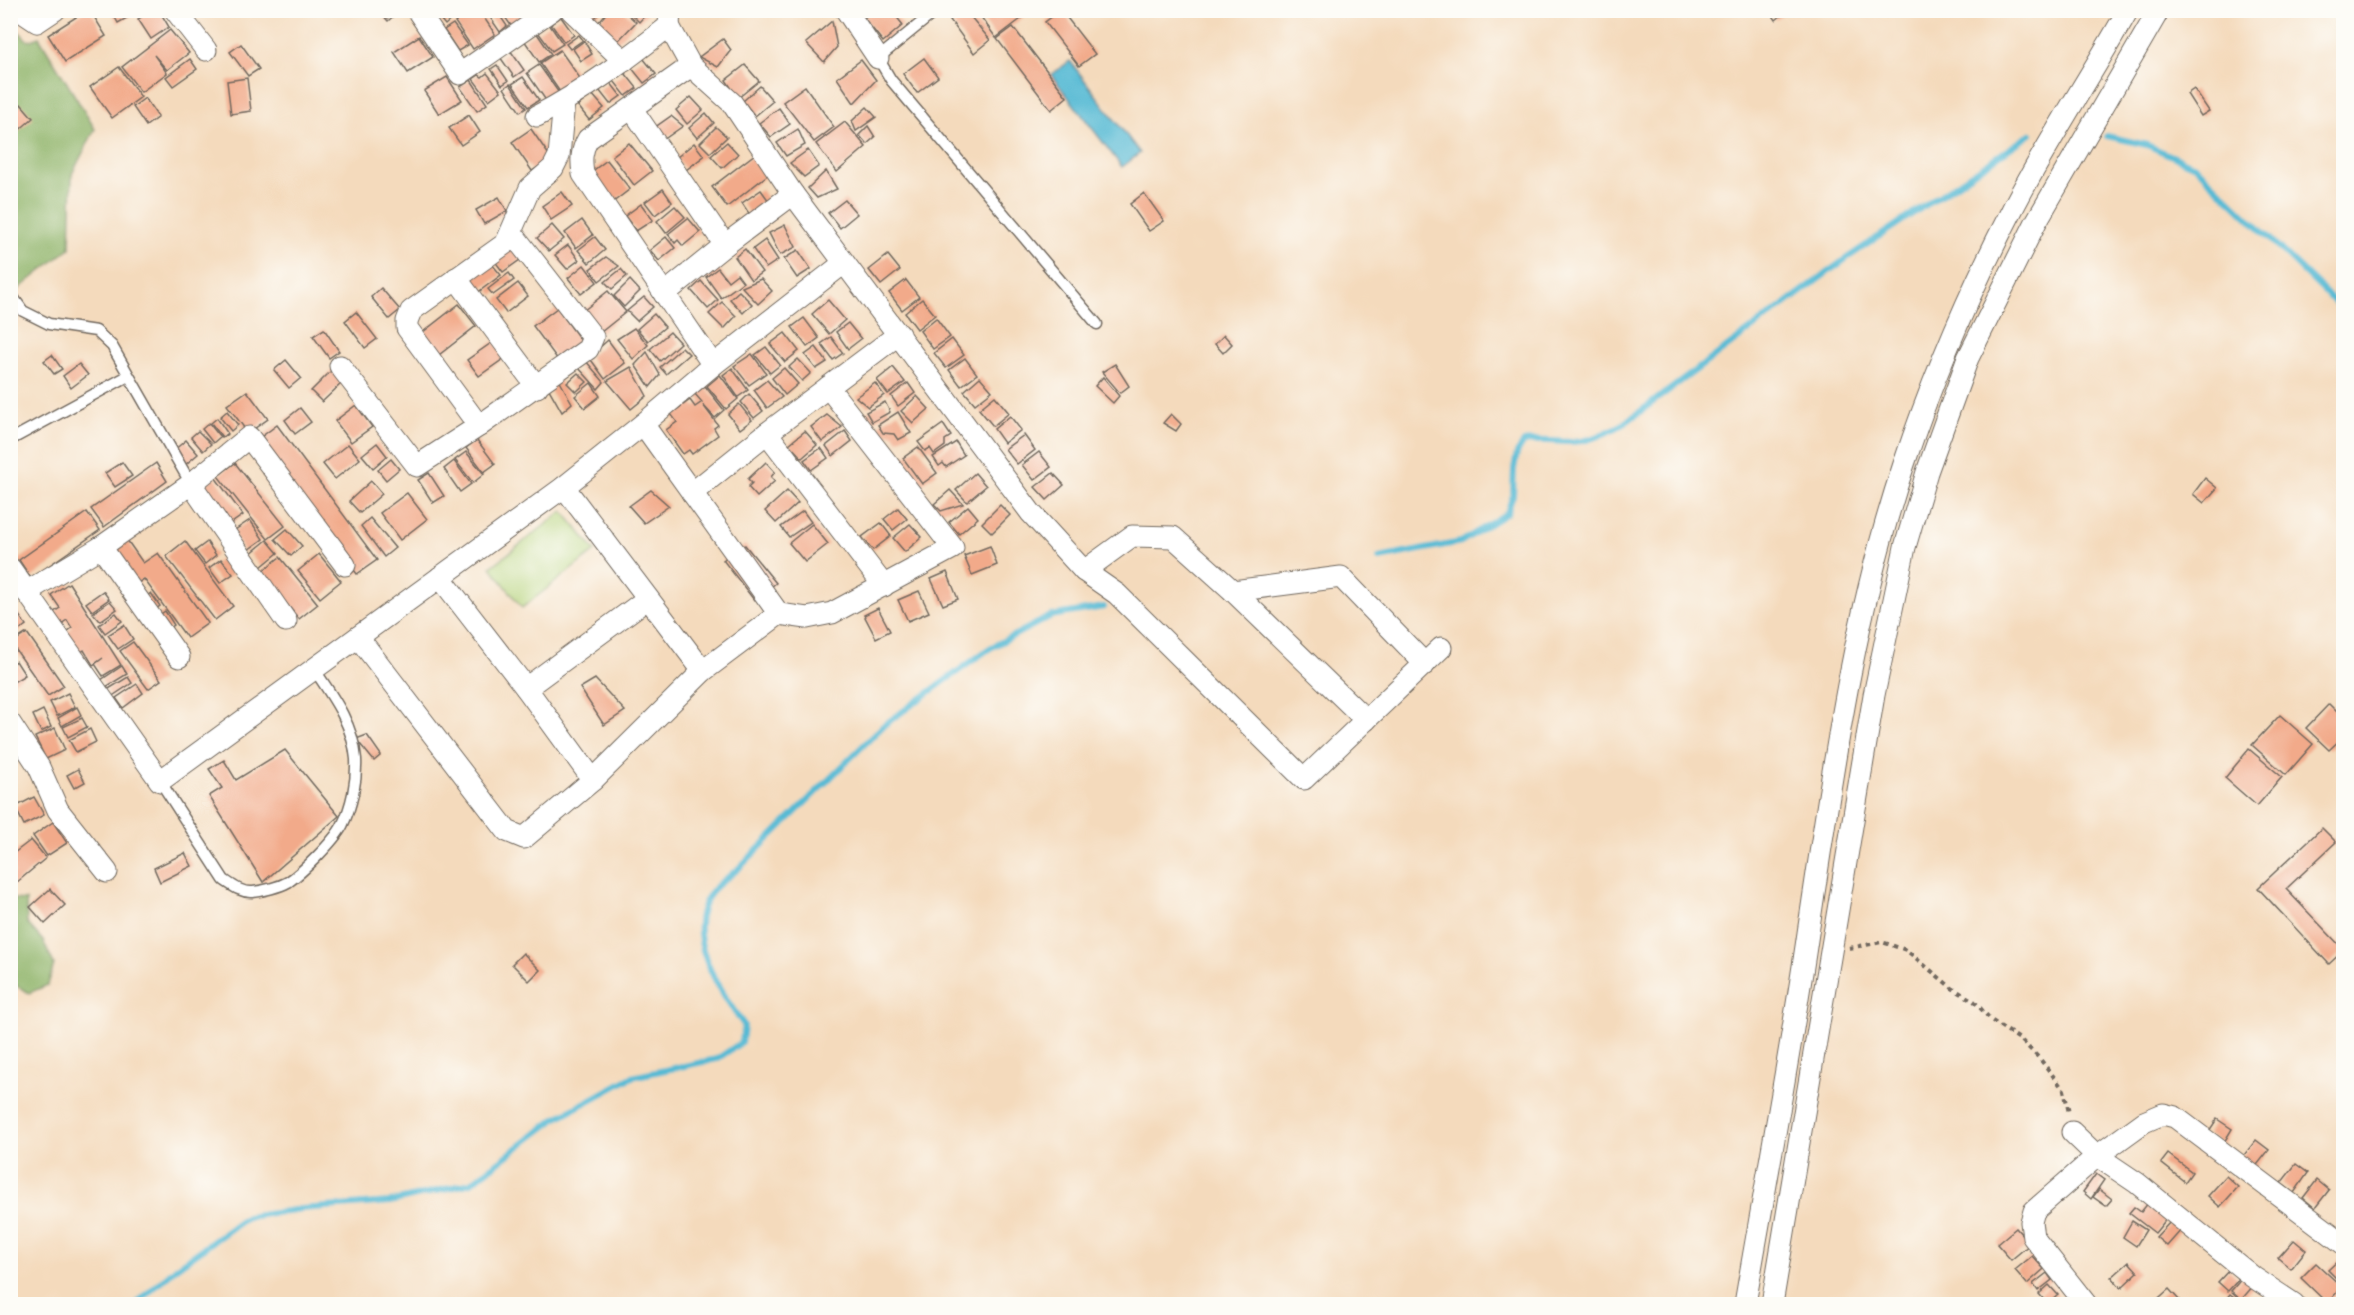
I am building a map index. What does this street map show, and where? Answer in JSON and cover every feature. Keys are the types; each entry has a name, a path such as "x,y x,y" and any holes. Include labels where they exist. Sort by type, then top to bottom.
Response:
{"street":[{"path":"19,10 37,22 55,10"},
{"path":"175,10 206,50"},
{"path":"417,10 460,74 552,10"},
{"path":"571,10 624,61"},
{"path":"846,10 878,58"},
{"path":"1745,1305 1807,941 1845,692 1880,539 1924,408 1979,278 2043,153 2128,10"},
{"path":"1772,1305 1880,663 1905,547 1927,472 1968,358 2003,287 2070,162 2159,10"},
{"path":"537,116 564,102 624,61 669,18 691,66 732,103 793,194 1031,513 1084,571 1117,594 1304,779 1442,648"},
{"path":"691,66 588,139 582,149 584,174 713,365"},
{"path":"479,426 407,328 407,321 411,311 506,243 530,188 553,168 559,156 564,102"},
{"path":"632,109 725,245"},
{"path":"664,294 793,194"},
{"path":"340,366 417,466 537,387 588,349 593,337 512,233"},
{"path":"10,568 160,781 564,487 713,365 844,263"},
{"path":"456,278 537,387"},
{"path":"692,493 767,433 899,334"},
{"path":"358,637 507,831 524,838 593,780 703,671 779,614 807,618 832,613 953,548 828,387"},
{"path":"643,424 779,614"},
{"path":"767,433 884,586"},
{"path":"26,592 102,548 191,484 249,437 345,565"},
{"path":"191,484 286,621"},
{"path":"564,487 703,671"},
{"path":"1084,571 1132,536 1173,537 1233,591 1366,720"},
{"path":"102,548 179,657"},
{"path":"440,577 593,780"},
{"path":"1233,591 1341,578 1425,664"},
{"path":"525,688 647,599"},
{"path":"10,723 39,767 58,810 107,872"},
{"path":"2086,1305 2033,1237 2031,1222 2034,1211 2097,1156 2144,1122 2163,1114 2175,1117 2343,1244"},
{"path":"2072,1132 2097,1156 2137,1182 2246,1271 2294,1305"}],"lane":[{"path":"937,10 878,58 891,80 1097,324"},
{"path":"10,293 23,311 49,324 96,331 112,346 191,484"},
{"path":"10,440 128,376"},
{"path":"160,781 224,880 237,889 252,893 288,882 333,840 342,826 356,782 356,759 351,735 343,714 314,669"}],"path":[{"path":"1832,945 1854,949 1882,942 1906,950 1952,988 1974,1001 1991,1020 2021,1040 2040,1059 2064,1090 2072,1132"}],"green space":[{"path":"11,23 28,41 39,37 95,129 72,174 70,248 11,295"},
{"path":"563,511 595,551 522,608 491,567"},
{"path":"10,899 26,900 27,923 43,941 54,964 48,985 29,993 15,985 11,970"}],"water":[{"path":"1070,61 1140,153 1122,167 1051,75"}],"building":[{"path":"90,10 106,36 65,62 48,35"},
{"path":"111,10 132,10 134,14 118,23"},
{"path":"152,10 159,10 169,27 151,39 138,19"},
{"path":"378,10 400,10 388,21"},
{"path":"440,10 451,10 455,16 445,25 436,14"},
{"path":"471,10 479,10 495,34 473,49 455,22"},
{"path":"485,10 496,10 507,26 500,32"},
{"path":"500,10 535,10 512,27"},
{"path":"585,10 602,10 594,19"},
{"path":"609,10 623,10 636,22 617,42 597,24"},
{"path":"627,10 650,10 639,22"},
{"path":"874,10 891,10 903,25 883,42 864,18"},
{"path":"963,10 990,40 974,53 950,20"},
{"path":"976,10 1029,10 1030,12 996,38"},
{"path":"1061,10 1095,54 1079,66 1045,22"},
{"path":"1769,10 1788,10 1776,20"},
{"path":"561,17 574,35 564,42 551,24"},
{"path":"832,21 837,47 824,62 806,43"},
{"path":"453,24 468,45 458,51 444,30"},
{"path":"549,24 563,44 552,51 538,32"},
{"path":"1013,27 1067,97 1051,110 997,39"},
{"path":"170,30 189,53 167,70 154,55 167,73 141,92 122,67"},
{"path":"536,32 551,54 539,62 524,40"},
{"path":"579,35 583,40 570,49 566,44"},
{"path":"419,36 433,57 408,73 394,52"},
{"path":"723,39 731,50 718,67 699,57"},
{"path":"584,41 592,54 581,61 573,49"},
{"path":"241,44 259,69 248,76 230,52"},
{"path":"510,50 524,70 514,77 500,57"},
{"path":"560,50 582,81 562,95 540,63"},
{"path":"643,58 656,74 644,83 631,67"},
{"path":"924,58 938,77 917,93 903,74"},
{"path":"190,59 197,69 173,86 166,77"},
{"path":"861,60 876,80 854,103 837,78"},
{"path":"497,65 508,81 502,85 491,69"},
{"path":"539,65 559,93 547,102 527,73"},
{"path":"745,65 759,81 738,98 726,80"},
{"path":"119,67 141,97 112,118 90,87"},
{"path":"487,73 501,91 489,100 473,79"},
{"path":"625,73 637,88 626,96 614,81"},
{"path":"447,77 462,100 439,114 424,91"},
{"path":"523,77 539,100 528,107 512,84"},
{"path":"247,78 251,111 231,114 227,81"},
{"path":"471,80 487,104 477,111 460,87"},
{"path":"610,82 621,96 610,104 599,90"},
{"path":"510,84 526,108 520,112 504,88"},
{"path":"760,86 773,101 755,116 743,101"},
{"path":"805,86 834,127 814,142 783,102"},
{"path":"2194,89 2209,111 2201,116 2187,94"},
{"path":"592,94 604,108 589,120 578,106"},
{"path":"691,97 703,110 687,124 676,110"},
{"path":"145,98 158,117 146,126 133,107"},
{"path":"21,104 33,118 17,132 10,124 10,113"},
{"path":"867,107 876,117 856,131 852,121"},
{"path":"779,108 790,124 771,137 759,123"},
{"path":"706,113 714,123 697,138 689,128"},
{"path":"469,115 480,132 461,145 449,128"},
{"path":"671,116 683,126 663,140 654,128"},
{"path":"845,122 866,147 837,172 816,144"},
{"path":"868,126 875,137 867,144 859,135"},
{"path":"716,127 727,137 710,153 700,143"},
{"path":"531,129 551,158 532,171 512,142"},
{"path":"798,129 805,145 786,156 777,143"},
{"path":"727,142 738,154 722,168 711,156"},
{"path":"629,143 652,171 634,185 612,156"},
{"path":"694,143 704,156 686,170 676,158"},
{"path":"808,150 819,166 804,177 790,163"},
{"path":"755,154 770,173 727,207 712,187"},
{"path":"607,160 630,189 612,203 590,173"},
{"path":"826,171 837,189 817,198 808,188"},
{"path":"663,189 672,202 655,215 645,202"},
{"path":"761,190 769,201 750,215 742,203"},
{"path":"562,192 572,206 551,220 542,206"},
{"path":"1144,193 1164,221 1149,231 1130,204"},
{"path":"499,197 507,211 484,224 476,210"},
{"path":"845,200 857,214 840,228 828,213"},
{"path":"641,204 653,220 636,231 625,216"},
{"path":"675,206 685,217 666,233 657,221"},
{"path":"688,218 700,232 683,246 678,240 675,243 668,234"},
{"path":"582,220 593,235 576,248 565,233"},
{"path":"552,225 564,239 549,251 537,238"},
{"path":"785,225 796,247 780,255 769,233"},
{"path":"595,237 605,250 589,263 578,250"},
{"path":"666,237 675,248 659,261 650,250"},
{"path":"765,240 778,260 766,268 753,249"},
{"path":"515,245 524,257 503,272 494,260"},
{"path":"568,245 579,260 567,269 555,255"},
{"path":"745,249 762,272 751,280 735,257"},
{"path":"798,250 811,269 797,278 784,259"},
{"path":"888,255 900,270 881,285 869,270"},
{"path":"606,257 619,266 599,281 590,269"},
{"path":"491,263 501,275 477,293 468,281"},
{"path":"584,265 597,282 581,294 568,278"},
{"path":"718,268 728,281 737,274 743,282 721,298 706,277"},
{"path":"621,269 627,276 612,289 605,282"},
{"path":"509,273 514,280 493,295 488,289"},
{"path":"761,279 772,291 758,304 742,287"},
{"path":"630,280 640,291 624,307 614,296"},
{"path":"906,280 919,297 902,310 889,293"},
{"path":"701,281 718,300 708,309 691,290"},
{"path":"518,283 528,296 506,313 496,300"},
{"path":"381,288 400,310 389,319 371,297"},
{"path":"608,291 626,312 601,332 583,311"},
{"path":"739,291 752,304 743,313 730,299"},
{"path":"644,297 653,307 637,321 627,311"},
{"path":"922,299 935,315 917,329 905,313"},
{"path":"828,300 845,320 829,334 812,314"},
{"path":"722,302 736,316 724,329 709,314"},
{"path":"459,304 476,326 435,358 418,336"},
{"path":"557,308 582,342 558,360 533,326"},
{"path":"356,312 377,339 365,348 345,321"},
{"path":"654,314 665,327 648,341 637,329"},
{"path":"804,318 819,338 807,347 792,327"},
{"path":"936,318 950,337 933,349 920,331"},
{"path":"848,323 861,339 848,349 836,332"},
{"path":"634,328 648,345 633,359 617,339"},
{"path":"324,329 339,351 329,358 313,336"},
{"path":"670,332 680,343 660,361 650,349"},
{"path":"785,333 799,351 785,362 770,344"},
{"path":"1224,335 1232,344 1223,353 1215,344"},
{"path":"831,337 843,353 833,360 821,344"},
{"path":"952,339 964,355 946,368 934,353"},
{"path":"608,340 625,363 605,379 589,357"},
{"path":"494,341 506,357 479,376 467,360"},
{"path":"682,347 689,354 666,374 660,367"},
{"path":"766,347 780,365 770,373 755,355"},
{"path":"816,347 827,362 816,369 805,355"},
{"path":"647,352 660,375 650,387 635,365"},
{"path":"752,354 766,373 749,385 734,366"},
{"path":"52,355 62,369 54,374 44,361"},
{"path":"965,358 977,374 961,386 949,370"},
{"path":"798,359 811,373 802,381 789,367"},
{"path":"286,360 301,378 289,388 274,370"},
{"path":"585,360 604,382 598,389 578,367"},
{"path":"79,364 88,375 71,388 63,376"},
{"path":"1115,364 1129,386 1120,393 1102,372"},
{"path":"631,367 647,396 631,409 607,381"},
{"path":"893,367 905,382 888,394 877,380"},
{"path":"732,368 748,390 738,397 723,375"},
{"path":"784,368 798,384 785,395 772,378"},
{"path":"333,369 344,381 322,402 311,391"},
{"path":"578,373 587,382 576,392 567,383"},
{"path":"720,375 738,399 726,409 707,386"},
{"path":"980,377 992,391 975,404 964,391"},
{"path":"1103,377 1119,396 1113,403 1095,386"},
{"path":"558,378 572,403 562,412 549,389"},
{"path":"767,380 782,397 767,408 754,390"},
{"path":"591,383 600,396 585,408 575,396"},
{"path":"875,383 884,395 868,407 856,397"},
{"path":"908,383 915,393 898,406 891,396"},
{"path":"705,386 724,410 715,418 703,405 718,425 714,428 718,435 692,454 689,450 683,454 666,430 677,422 671,414 690,400 695,407 702,402 695,394"},
{"path":"247,391 268,419 248,433 227,405"},
{"path":"749,394 763,411 754,418 741,402"},
{"path":"917,396 929,409 913,423 901,411"},
{"path":"995,396 1009,413 993,426 979,409"},
{"path":"885,402 890,412 872,422 866,412"},
{"path":"739,404 752,420 740,429 728,414"},
{"path":"356,405 372,427 351,442 335,421"},
{"path":"300,408 311,422 295,434 285,420"},
{"path":"227,411 238,425 231,431 220,417"},
{"path":"898,412 911,433 898,440 894,434 883,433 878,425"},
{"path":"1171,414 1181,424 1176,431 1163,423"},
{"path":"827,415 842,427 822,442 811,427"},
{"path":"1010,416 1021,430 1004,443 994,429"},
{"path":"217,418 228,434 222,437 211,423"},
{"path":"209,423 220,437 213,443 202,429"},
{"path":"943,424 951,436 945,440 945,446 934,454 930,448 925,451 918,442"},
{"path":"277,425 377,560 357,574 257,440"},
{"path":"198,431 211,444 203,451 191,437"},
{"path":"805,431 817,445 802,458 789,444"},
{"path":"845,431 852,441 833,456 826,446"},
{"path":"1024,435 1035,450 1017,464 1005,449"},
{"path":"186,440 198,454 185,465 173,451"},
{"path":"477,440 495,464 484,472 466,448"},
{"path":"956,442 964,455 946,467 943,463 939,466 933,457"},
{"path":"377,443 387,456 373,468 362,455"},
{"path":"348,444 360,459 335,479 323,464"},
{"path":"918,447 937,473 922,484 903,458"},
{"path":"821,448 828,458 811,470 804,460"},
{"path":"466,452 484,474 473,483 455,460"},
{"path":"1039,452 1051,467 1034,480 1022,465"},
{"path":"391,459 399,469 386,480 378,470"},
{"path":"454,461 471,484 460,492 444,469"},
{"path":"122,462 132,476 115,487 105,473"},
{"path":"766,462 775,472 771,477 775,481 757,497 748,487 752,483 748,479"},
{"path":"156,463 167,481 104,527 91,509"},
{"path":"235,463 285,526 268,539 218,476"},
{"path":"429,473 444,496 433,503 418,480"},
{"path":"975,473 986,486 967,502 956,490"},
{"path":"1053,473 1064,485 1047,500 1035,487"},
{"path":"215,477 243,515 226,527 197,490"},
{"path":"2205,478 2217,488 2204,503 2193,494"},
{"path":"371,481 382,494 360,513 349,501"},
{"path":"651,490 669,506 644,523 629,506"},
{"path":"950,490 963,504 941,511 934,504"},
{"path":"787,491 798,503 776,523 765,511"},
{"path":"407,493 427,519 400,540 380,513"},
{"path":"1000,505 1010,515 992,533 982,523"},
{"path":"968,506 978,518 959,534 949,522"},
{"path":"898,508 907,519 893,530 884,519"},
{"path":"803,511 811,522 789,537 781,527"},
{"path":"87,512 100,530 31,578 19,560"},
{"path":"370,518 395,548 384,557 361,526"},
{"path":"250,520 263,539 245,552 232,532"},
{"path":"881,523 891,536 873,550 862,537"},
{"path":"812,524 828,544 805,562 789,543"},
{"path":"910,524 922,537 905,552 893,538"},
{"path":"287,529 302,546 291,556 275,539"},
{"path":"127,540 143,563 158,553 208,623 187,638 144,579 133,586 109,553"},
{"path":"267,540 278,553 261,567 250,554"},
{"path":"185,541 233,606 215,620 166,556"},
{"path":"207,542 216,555 205,564 195,551"},
{"path":"745,545 776,583 754,600 723,560"},
{"path":"990,546 997,565 972,575 964,556"},
{"path":"319,554 341,581 320,598 298,571"},
{"path":"280,557 318,604 299,619 261,572"},
{"path":"221,559 233,574 220,583 209,568"},
{"path":"947,572 958,599 943,605 931,579"},
{"path":"69,583 121,665 103,676 95,664 103,658 93,665 84,650 77,655 64,634 72,628 67,620 61,624 54,612 60,608 51,595"},
{"path":"103,591 109,599 92,611 86,603"},
{"path":"919,591 929,612 908,621 898,600"},
{"path":"151,593 160,606 150,613 141,600"},
{"path":"110,601 117,609 100,621 93,613"},
{"path":"10,603 26,625 10,637"},
{"path":"878,608 890,631 876,638 864,615"},
{"path":"165,611 174,625 163,633 154,619"},
{"path":"116,613 122,621 105,633 99,625"},
{"path":"124,625 133,639 118,649 108,635"},
{"path":"27,633 64,686 48,696 11,643"},
{"path":"133,642 161,680 148,689 120,651"},
{"path":"16,661 25,675 10,684 10,664"},
{"path":"122,666 127,674 106,687 101,680"},
{"path":"128,677 132,683 111,697 107,690"},
{"path":"595,679 625,711 604,725 580,688"},
{"path":"137,684 143,693 123,708 116,698"},
{"path":"68,693 75,707 57,716 50,702"},
{"path":"2329,704 2344,719 2344,736 2329,750 2306,728"},
{"path":"77,707 81,715 62,726 58,718"},
{"path":"43,710 51,727 41,732 33,715"},
{"path":"2280,715 2313,744 2286,775 2252,745"},
{"path":"82,718 87,727 68,737 63,727"},
{"path":"55,728 65,750 46,759 35,737"},
{"path":"90,729 96,742 76,752 69,740"},
{"path":"367,735 381,755 374,761 356,739"},
{"path":"2249,749 2282,777 2257,806 2225,778"},
{"path":"285,750 339,816 263,882 209,796 222,788 209,769 224,760 236,780"},
{"path":"78,769 85,782 74,788 67,775"},
{"path":"34,797 44,815 24,825 15,807"},
{"path":"53,822 67,843 47,856 33,836"},
{"path":"2322,828 2336,842 2286,889 2344,950 2329,964 2258,888"},
{"path":"31,840 46,858 10,888 10,876 15,872 10,867 10,856"},
{"path":"185,853 192,866 160,882 154,868"},
{"path":"50,889 65,905 45,924 30,907"},
{"path":"523,953 540,970 529,981 512,964"},
{"path":"2217,1119 2232,1129 2223,1144 2207,1134"},
{"path":"2256,1140 2269,1150 2246,1179 2233,1169"},
{"path":"2168,1154 2192,1172 2185,1182 2161,1163"},
{"path":"2296,1164 2308,1173 2294,1193 2281,1183"},
{"path":"2096,1174 2104,1180 2091,1199 2083,1192"},
{"path":"2226,1176 2238,1187 2220,1207 2208,1196"},
{"path":"2317,1180 2329,1190 2315,1208 2303,1198"},
{"path":"2099,1189 2112,1199 2106,1206 2093,1197"},
{"path":"2149,1202 2168,1217 2155,1233 2129,1213 2134,1207 2141,1212"},
{"path":"2172,1220 2182,1229 2167,1246 2156,1237"},
{"path":"2132,1221 2146,1230 2136,1246 2123,1237"},
{"path":"2016,1228 2030,1244 2011,1260 1997,1244"},
{"path":"2294,1240 2306,1250 2291,1269 2278,1258"},
{"path":"2032,1256 2044,1269 2027,1284 2015,1270"},
{"path":"2342,1257 2344,1276 2339,1281 2328,1270"},
{"path":"2129,1262 2138,1272 2121,1288 2112,1277"},
{"path":"2316,1263 2342,1287 2327,1303 2301,1278"},
{"path":"2229,1270 2239,1279 2228,1291 2218,1282"},
{"path":"2047,1273 2052,1280 2038,1291 2033,1284"},
{"path":"2244,1276 2254,1285 2241,1300 2231,1291"},
{"path":"2049,1285 2058,1295 2048,1304 2039,1294"},
{"path":"2169,1289 2180,1301 2176,1304 2152,1304"},
{"path":"2230,1294 2239,1301 2237,1304 2222,1304"}],"waterway":[{"path":"1379,558 1461,542 1507,513 1513,495 1517,453 1524,442 1582,441 1622,425 1847,258 2031,134"},
{"path":"2107,136 2147,145 2195,166 2344,311"},
{"path":"136,1304 176,1268 247,1217 301,1209 390,1202 471,1183 555,1119 632,1077 717,1059 742,1042 744,1025 714,977 701,941 700,924 704,906 713,890 738,869 884,725 990,648 1051,616 1104,607"}]}
